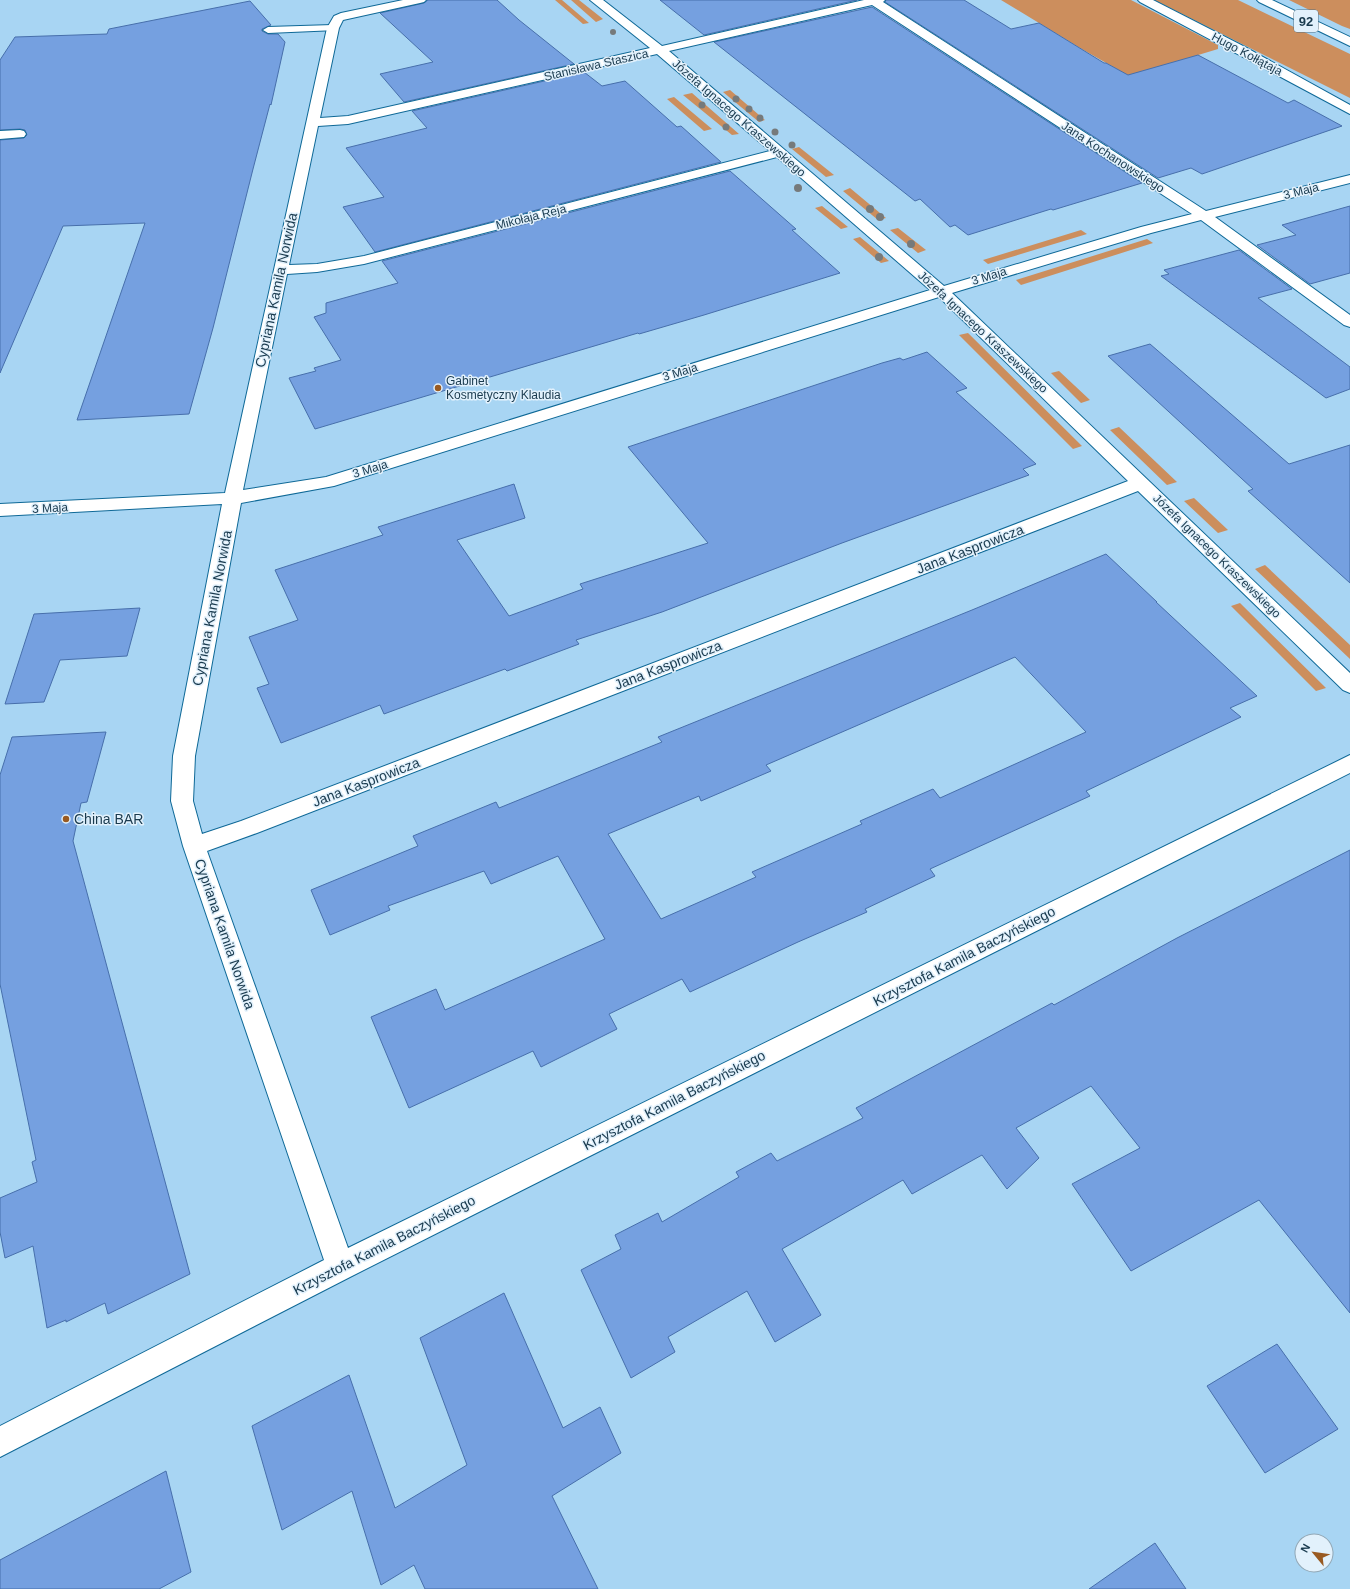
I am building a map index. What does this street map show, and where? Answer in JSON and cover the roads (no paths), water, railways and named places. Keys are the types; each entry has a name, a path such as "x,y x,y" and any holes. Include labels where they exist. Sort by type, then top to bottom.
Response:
{"street":[{"path":"333,28 338,18 345,15 420,0"},
{"name":"Józefa Ignacego Kraszewskiego","path":"596,0 660,50 941,291 1350,685"},
{"name":"Stanisława Staszica","path":"312,123 348,120 376,114 875,0"},
{"name":"Jana Kochanowskiego","path":"875,0 1203,216 1350,322"},
{"name":"Hugo Kołłątaja","path":"1144,0 1241,50 1350,110"},
{"name":"92","path":"1262,0 1350,42"},
{"name":"Cypriana Kamila Norwida","path":"333,28 251,406 224,541 184,756 182,801 194,846 340,1267"},
{"name":"Mikołaja Reja","path":"281,270 318,268 364,260 779,153"},
{"name":"3 Maja","path":"0,510 233,498 328,482 941,291 1140,231 1350,179"},
{"name":"Jana Kasprowicza","path":"194,846 1141,483"},
{"name":"Krzysztofa Kamila Baczyńskiego","path":"0,1442 340,1267 1350,763"}],"lane":[{"path":"268,30 333,28"},
{"path":"0,135 20,134"}],"place":[{"name":"Gabinet Kosmetyczny Klaudia","path":"438,388"},
{"name":"China BAR","path":"66,819"}]}
